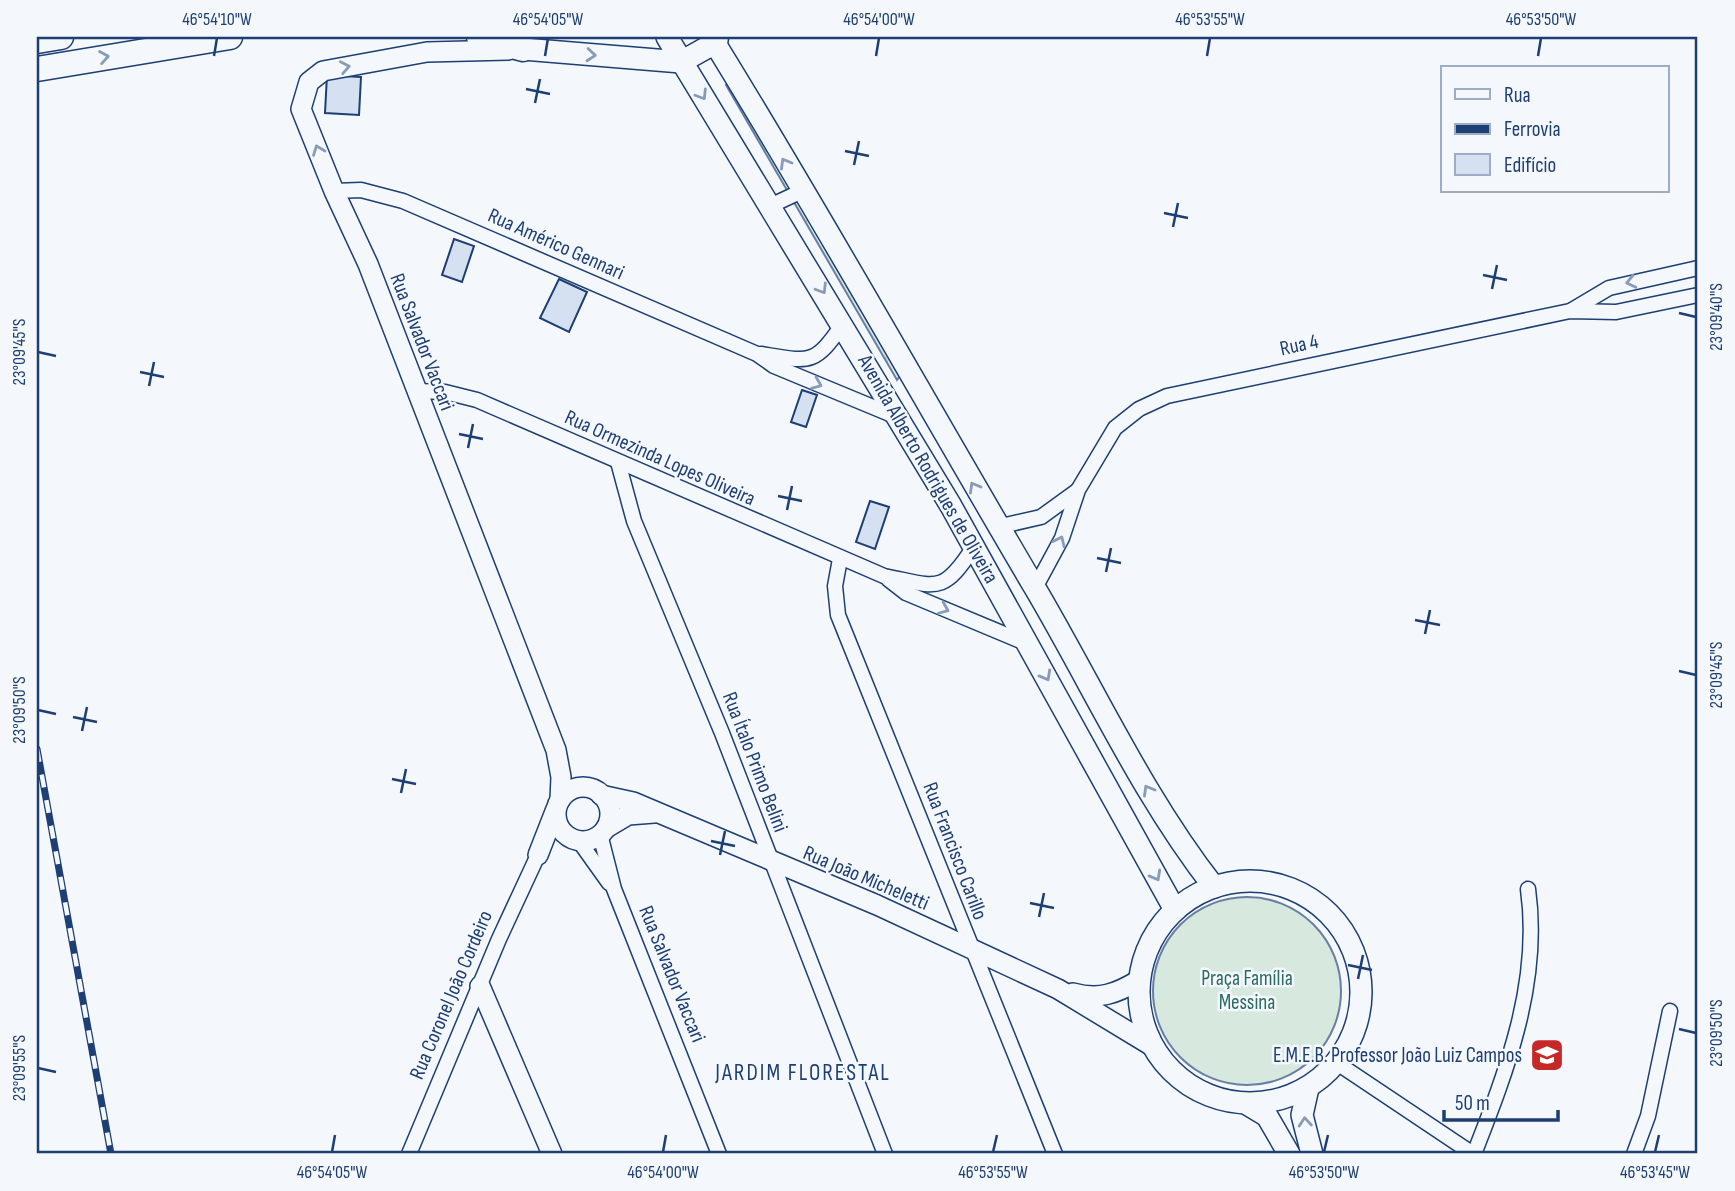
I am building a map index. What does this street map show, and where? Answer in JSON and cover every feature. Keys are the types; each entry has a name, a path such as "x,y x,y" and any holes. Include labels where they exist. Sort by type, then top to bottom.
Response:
{"highway":[{"path":"37,41 61,37"},
{"path":"37,69 230,37"},
{"path":"479,37 523,49"}],"main road":[{"name":"Avenida Alberto Rodrigues de Oliveira","path":"667,37 843,324 1029,645 1175,910"},
{"path":"523,49 681,62 714,39"},
{"name":"Avenida Alberto Rodrigues de Oliveira","path":"714,39 1035,588 1153,799 1180,842 1214,887"},
{"path":"1250,881 1286,886 1318,903 1343,929 1358,962 1363,997 1355,1032 1337,1063 1308,1088 1278,1101 1247,1104 1218,1099 1192,1087 1170,1069 1152,1046 1141,1014 1139,980 1145,954 1157,930 1175,910 1214,887 1250,881"},
{"path":"1308,1088 1303,1115 1312,1154"},
{"path":"1247,1104 1266,1116 1289,1154"}],"street":[{"name":"Rua Salvador Vaccari","path":"523,49 427,52 323,71 309,82 301,108 334,191 368,264 556,750 561,777 558,804"},
{"name":"Rua Américo Gennari","path":"334,191 361,190 404,201 757,354 774,366 897,417"},
{"path":"771,206 802,191"},
{"name":"Rua 4","path":"1570,311 1609,288 1698,268"},
{"path":"1668,274 1672,301"},
{"name":"Rua 4","path":"1035,588 1062,538 1078,491 1115,428 1139,409 1167,396 1570,311 1616,312 1698,295"},
{"name":"Rua Américo Gennari","path":"757,354 803,361 814,358 843,324"},
{"name":"Rua Ormezinda Lopes Oliveira","path":"415,391 445,391 477,400 884,576 933,586 945,582 957,573 973,548"},
{"name":"Rua Ítalo Primo Belini","path":"618,462 634,521 772,863 885,1154"},
{"name":"Rua 4","path":"997,527 1041,517 1078,491"},
{"name":"Rua Francisco Carillo","path":"840,559 835,586 838,615 1055,1154"},
{"name":"Rua Ormezinda Lopes Oliveira","path":"884,576 906,593 1029,645"},
{"name":"Rua Salvador Vaccari","path":"556,750 594,791"},
{"path":"575,840 559,826 558,804 571,790 594,791 609,810 603,831"},
{"name":"Rua João Micheletti","path":"594,791 618,796 970,948 1058,989 1152,1046"},
{"name":"Rua Coronel João Cordeiro","path":"409,1154 558,804"},
{"path":"538,855 603,831 628,815 654,813"},
{"name":"Rua Salvador Vaccari","path":"603,831 614,889 719,1154"},
{"name":"Rua Salvador Vaccari","path":"575,840 614,889"},
{"path":"1337,1063 1473,1154 1503,1081 1522,1013 1531,958 1528,889"},
{"name":"Rua João Micheletti","path":"1058,989 1095,997 1109,995 1139,980"},
{"path":"480,986 552,1154"},
{"path":"1634,1154 1648,1116 1670,1011"}],"green space":[{"path":"736,77 905,369 897,380 726,85"},
{"name":"Praça Família Messina","path":"1247,897 1283,904 1313,925 1334,955 1341,991 1334,1027 1313,1057 1283,1078 1247,1085 1211,1078 1181,1057 1160,1027 1153,991 1160,955 1181,925 1211,904"}],"building":[{"path":"327,75 361,77 359,115 325,113"},
{"path":"454,239 474,246 462,282 442,275"},
{"path":"559,279 587,292 569,332 540,318"},
{"path":"802,390 817,395 806,427 791,422"},
{"path":"870,501 889,507 875,549 856,542"}],"railway":[{"path":"37,749 111,1154"}],"place":[{"name":"E.M.E.B. Professor João Luiz Campos","path":"1547,1055"}],"district":[{"name":"JARDIM FLORESTAL","path":"803,1073"}]}
